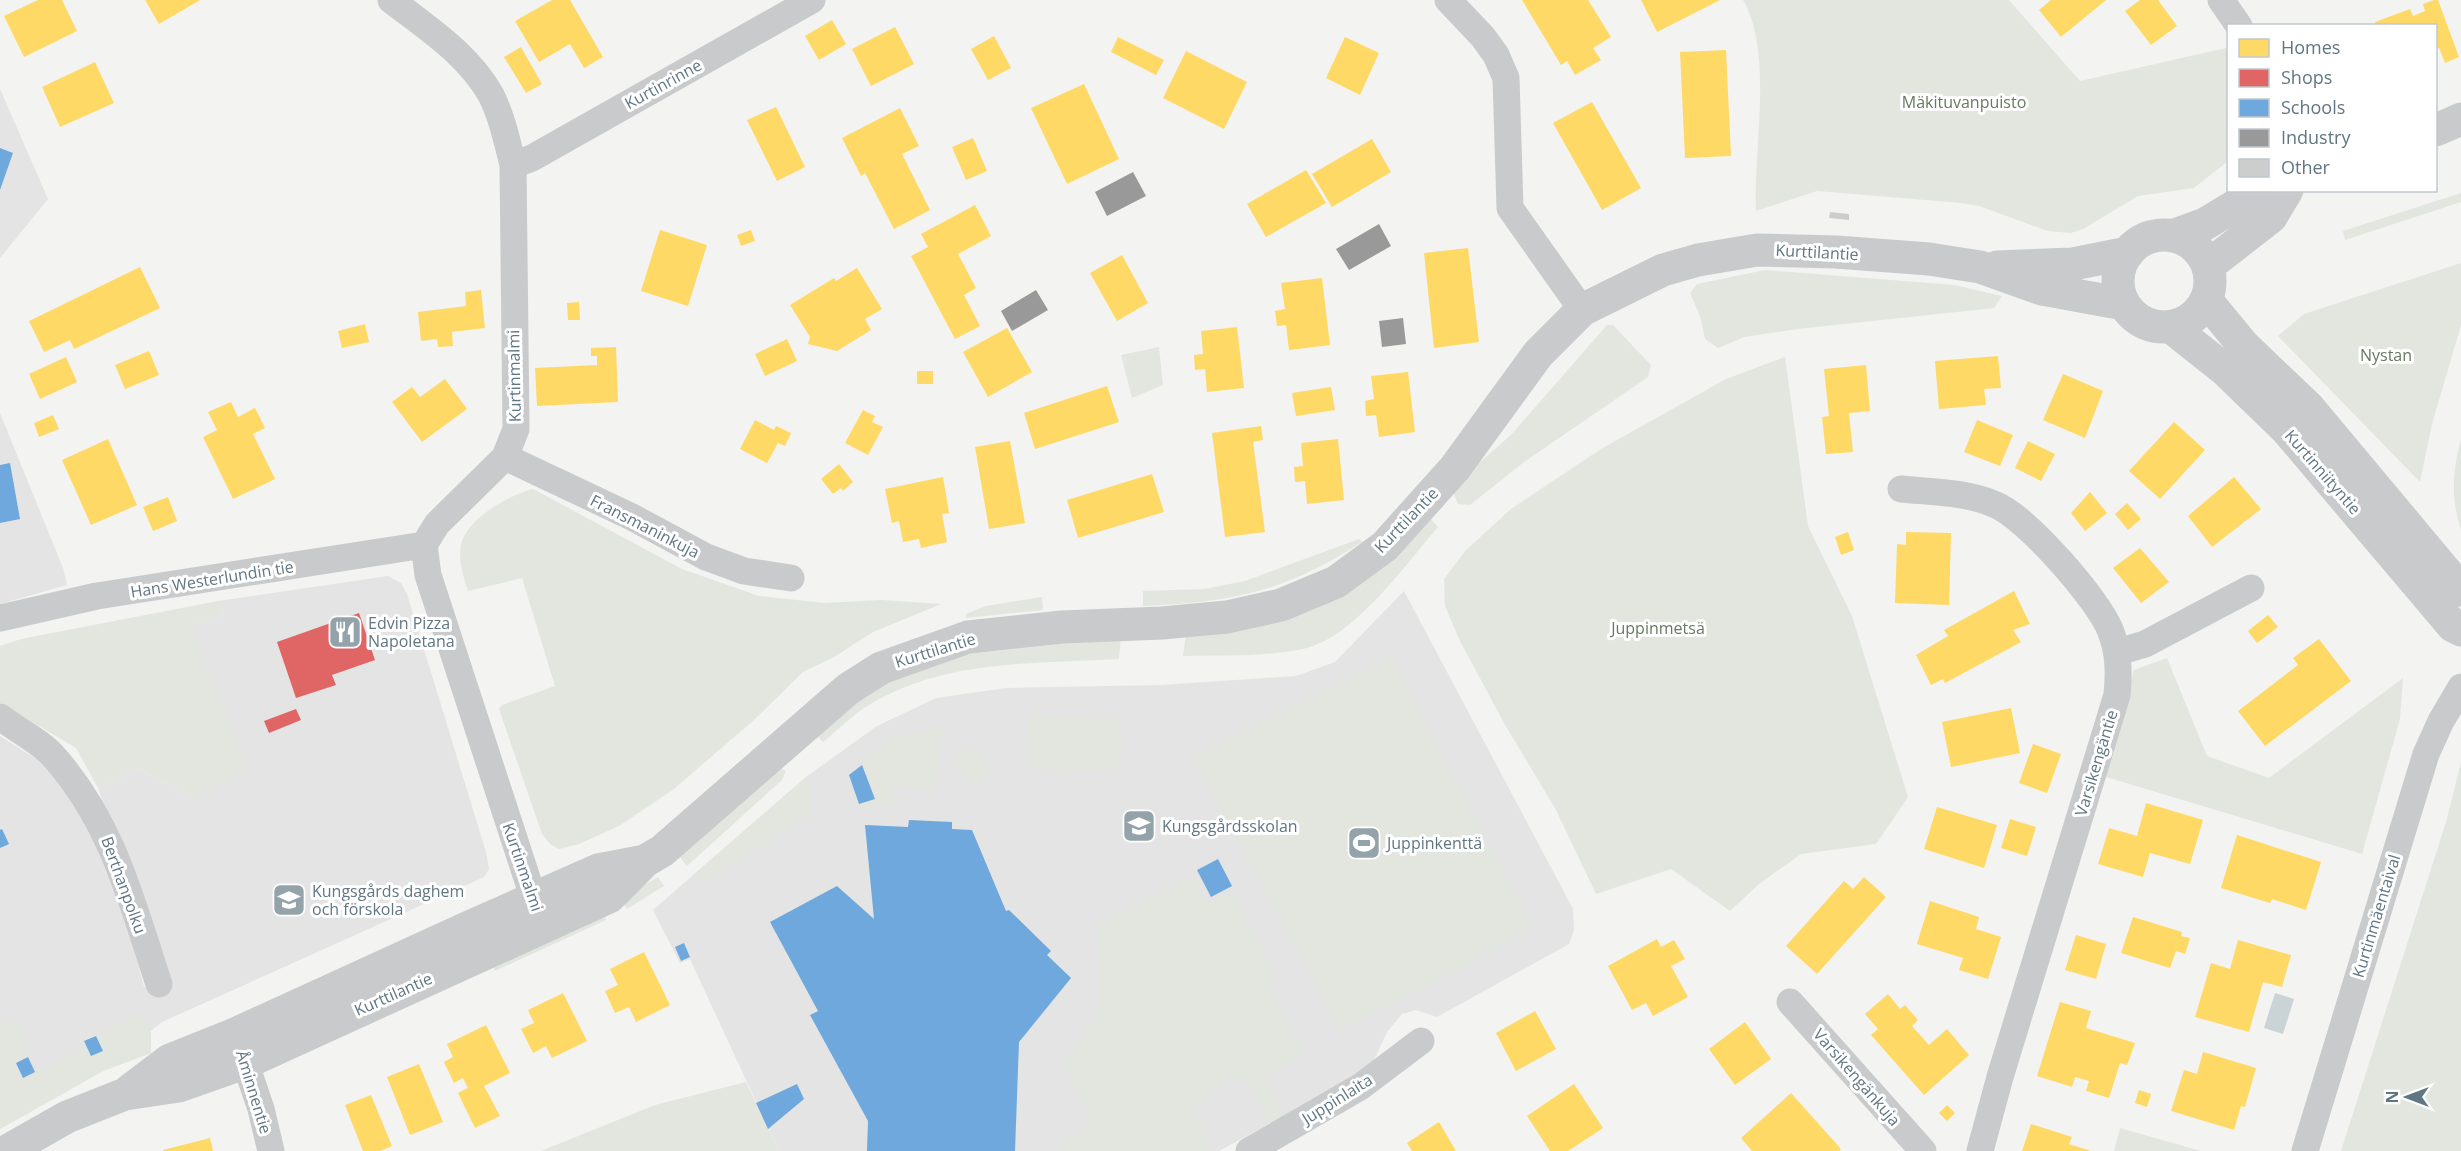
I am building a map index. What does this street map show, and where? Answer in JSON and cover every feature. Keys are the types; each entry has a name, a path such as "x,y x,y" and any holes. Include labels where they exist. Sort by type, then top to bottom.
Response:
{"street":[{"name":"Kurtinmalmi","path":"391,0 447,43 472,68 490,95 502,123 513,165 516,429 504,457 437,524 424,545 428,575 539,913"},
{"name":"Kurtinrinne","path":"513,165 532,158 812,0"},
{"path":"1448,0 1483,37 1496,55 1506,78 1510,208 1582,310"},
{"path":"2221,0 2238,24"},
{"path":"2437,130 2461,119"},
{"path":"2172,236 2194,246 2208,266 2210,289 2198,313 2186,322 2170,327 2144,322 2133,315 2124,304 2118,278 2128,253 2148,239 2172,236 2205,224 2261,192"},
{"path":"2208,266 2271,217 2286,192"},
{"name":"Kurttilantie","path":"7,1151 67,1118 125,1094 179,1086 241,1048 369,1004 539,913 598,870 645,861 662,852 848,689 881,668 968,637 1062,627 1162,623 1227,617 1281,605 1336,582 1392,538 1455,468 1538,354 1582,310 1663,270 1698,260 1757,250 1929,259 1980,267 2042,289 2124,304"},
{"name":"Kurttilantie","path":"1980,267 2073,264 2128,253"},
{"name":"Kurtinniityntie","path":"2206,300 2244,346 2309,408 2461,590"},
{"name":"Kurtinniityntie","path":"2170,327 2224,369 2287,430 2453,626 2461,630"},
{"name":"Fransmaninkuja","path":"504,457 632,517 706,557 744,571 790,578"},
{"name":"Varsikengäntie","path":"1901,489 1974,498 2008,511 2035,534 2097,609 2110,629 2118,652 2117,695 2000,1077 1980,1151"},
{"name":"Hans Westerlundin tie","path":"0,618 97,596 424,545"},
{"path":"2118,652 2145,644 2251,588"},
{"name":"Kurtinmäentaival","path":"2305,1151 2426,754 2440,721 2461,687"},
{"name":"Berthanpolku","path":"0,717 54,756 94,811 113,846 159,984"},
{"name":"Varsikengänkuja","path":"1790,1002 1923,1151"},
{"name":"Juppinlaita","path":"1249,1151 1360,1087 1421,1041"},
{"name":"Åminnentie","path":"241,1048 271,1151"}],"shaded area":[{"path":"0,89 48,199 0,258"},
{"path":"0,413 63,568 67,585 0,604"},
{"name":"Kungsgårds daghem och förskola","path":"388,576 401,583 407,594 486,852 489,869 484,877 162,1022 151,1031 151,1053 103,1071 0,1129 0,736 46,765 76,805 109,870 126,919 144,987 167,979 98,788 139,769 193,798 189,626 224,614 218,601"},
{"name":"Kungsgårdsskolan","path":"1404,591 1573,909 1574,930 1569,944 1437,1017 1416,1010 1402,1014 1387,1032 1374,1060 1364,1072 1219,1151 779,1151 690,959 680,963 653,910 806,777 877,726 936,698 1006,688 1162,685 1296,676 1335,662"},
{"path":"2275,993 2294,999 2283,1034 2264,1028"}],"green space":[{"name":"Mäkituvanpuisto","path":"1743,0 2009,0 2080,81 2226,48 2227,162 2194,188 2138,196 2083,229 2071,233 2048,231 1979,206 1961,203 1817,191 1756,211 1760,74 1758,47 1752,22"},
{"path":"2461,193 2461,202 2345,240 2343,231"},
{"name":"Nystan","path":"2461,263 2461,325 2432,424 2420,482 2278,336 2304,314"},
{"path":"1765,270 1954,285 2002,296 1994,308 1798,329 1744,337 1718,348 1705,339 1700,316 1690,293 1697,284"},
{"path":"1607,325 1613,325 1651,365 1648,377 1524,462 1470,505 1458,504 1453,491 1470,471 1511,435"},
{"path":"1159,347 1163,385 1132,398 1121,355"},
{"name":"Juppinmetsä","path":"1785,357 1808,526 1852,616 1908,797 1876,844 1801,854 1759,884 1730,911 1671,869 1596,894 1555,808 1504,723 1460,641 1445,606 1444,579 1465,551 1511,509 1601,449 1726,379"},
{"path":"2461,440 2461,530 2454,485"},
{"path":"533,489 682,569 759,596 824,603 881,600 941,604 873,632 834,657 803,672 754,720 674,789 619,826 579,844 559,849 550,844 542,834 499,709 502,705 555,686 522,578 468,591 460,557 465,535 480,517 501,502"},
{"path":"1431,519 1438,527 1394,579 1359,616 1341,631 1322,642 1303,649 1274,653 1183,656 1186,634 1393,555"},
{"path":"1359,539 1362,542 1308,573 1257,591 1205,601 1143,606 1143,591 1204,589 1245,581"},
{"path":"1042,597 1043,610 966,618 966,614 986,606"},
{"path":"218,601 224,614 190,626 249,771 193,798 139,769 98,788 76,748 0,703 0,646 21,639"},
{"path":"1121,637 1119,659 990,667 928,679 898,690 869,705 823,742 815,733 866,692 962,651"},
{"name":"Juppinkenttä","path":"1390,655 1534,929 1340,1030 1193,757"},
{"path":"2167,658 2207,756 2269,778 2403,678 2400,719 2362,854 2103,776 2134,670"},
{"path":"1037,714 1116,718 1122,727 1120,763 1112,772 1032,768 1025,758 1027,722"},
{"path":"943,727 937,776 930,791 891,784 897,804 860,808 859,804 875,799 862,765 886,740"},
{"path":"968,748 972,748 994,770 994,774 976,788 954,765 954,762"},
{"path":"2461,762 2461,1151 2341,1151 2446,822"},
{"path":"779,768 786,771 782,780 687,866 680,857"},
{"path":"806,777 812,791 811,814 706,882 696,879 693,875"},
{"path":"1193,876 1208,904 1232,892 1277,979 1269,984 1305,1053 1265,1075 1283,1117 1270,1123 1242,1074 1192,1103 1211,1151 1056,1151 1093,1121 1063,1065 1100,1014 1098,924"},
{"path":"658,877 664,886 627,909 620,898"},
{"path":"601,906 606,920 495,971 489,957"},
{"path":"138,1014 151,1031 151,1053 103,1071 0,1129 0,1025 16,1018 33,1055 16,1063 23,1078 87,1046 91,1056 103,1051 96,1036"},
{"path":"746,1082 779,1151 541,1151 655,1105"},
{"path":"2120,1128 2201,1151 2114,1151"}],"building: Homes":[{"path":"38,0 62,0 77,31 24,57 4,16"},
{"path":"145,0 200,0 159,24"},
{"path":"552,0 570,0 603,57 584,68 570,44 539,62 515,21"},
{"path":"1522,0 1588,0 1611,37 1593,48 1601,60 1575,75 1567,61 1561,65"},
{"path":"1641,0 1720,0 1657,32"},
{"path":"2051,0 2106,0 2061,37 2039,10"},
{"path":"2140,0 2158,0 2177,26 2151,45 2125,11"},
{"path":"2438,0 2459,57 2445,63 2439,48 2437,49 2437,24 2376,24 2375,22 2410,9 2413,16 2425,11 2423,4"},
{"path":"832,20 846,44 819,60 805,36"},
{"path":"895,27 914,64 871,86 852,49"},
{"path":"994,36 1011,68 988,80 971,49"},
{"path":"1118,37 1164,60 1156,75 1111,52"},
{"path":"1345,37 1379,53 1360,95 1326,78"},
{"path":"521,47 542,84 526,93 504,57"},
{"path":"1726,50 1731,156 1685,158 1680,52"},
{"path":"1186,51 1247,82 1224,129 1163,98"},
{"path":"95,62 114,103 60,127 42,87"},
{"path":"1084,84 1119,159 1067,184 1031,108"},
{"path":"1592,102 1641,188 1602,210 1553,123"},
{"path":"776,107 805,167 777,181 747,120"},
{"path":"900,108 919,146 902,154 930,210 894,229 865,173 861,176 842,138"},
{"path":"973,138 987,171 966,180 952,147"},
{"path":"1372,139 1391,172 1332,207 1312,174"},
{"path":"1306,170 1326,203 1266,237 1247,204"},
{"path":"975,205 991,236 958,254 976,288 964,295 980,326 955,339 911,256 928,247 921,234"},
{"path":"660,230 707,245 688,306 641,291"},
{"path":"751,230 755,241 741,246 737,235"},
{"path":"1468,248 1479,342 1434,348 1424,253"},
{"path":"1122,255 1148,303 1117,321 1090,273"},
{"path":"140,267 160,308 74,349 70,340 44,352 29,321"},
{"path":"857,268 882,309 865,319 871,330 837,351 808,344 810,337 790,305 834,278 836,281"},
{"path":"1322,278 1330,345 1289,350 1286,325 1277,326 1275,311 1285,309 1281,283"},
{"path":"481,290 485,328 452,332 453,346 438,347 437,339 421,341 418,312 466,306 465,292"},
{"path":"579,302 580,320 568,320 567,303"},
{"path":"365,324 369,342 342,348 338,331"},
{"path":"1237,327 1244,388 1207,392 1205,369 1195,370 1194,355 1203,354 1201,331"},
{"path":"1007,328 1032,372 988,397 963,352"},
{"path":"787,339 797,361 765,376 755,354"},
{"path":"616,347 618,402 537,406 535,368 597,365 597,356 591,356 591,348"},
{"path":"149,351 159,375 125,389 115,365"},
{"path":"1998,356 2001,388 1984,389 1986,405 1939,409 1935,361"},
{"path":"66,357 77,382 40,399 29,374"},
{"path":"1866,365 1870,411 1849,413 1853,452 1826,454 1822,417 1829,416 1824,369"},
{"path":"917,371 933,371 933,384 917,384"},
{"path":"1408,372 1415,432 1379,437 1376,415 1366,416 1365,401 1374,399 1371,376"},
{"path":"2063,374 2103,391 2085,438 2043,420"},
{"path":"445,379 467,409 422,442 392,402 412,387 420,397"},
{"path":"1107,386 1119,422 1035,449 1024,413"},
{"path":"1331,387 1335,410 1296,416 1292,393"},
{"path":"231,402 238,417 255,408 265,428 253,434 275,479 233,499 203,437 217,430 208,412"},
{"path":"863,410 875,416 872,422 883,427 868,455 845,443"},
{"path":"53,415 59,429 39,437 34,423"},
{"path":"755,420 774,430 776,426 791,433 785,446 778,443 767,463 740,449"},
{"path":"1977,420 2013,435 2000,466 1964,452"},
{"path":"2174,422 2205,450 2160,499 2129,471"},
{"path":"1261,426 1263,440 1253,442 1265,532 1225,537 1212,433"},
{"path":"108,439 137,505 91,525 62,460"},
{"path":"1338,439 1344,500 1307,504 1305,481 1295,482 1294,467 1303,466 1301,443"},
{"path":"1010,441 1025,523 989,529 975,447"},
{"path":"2028,441 2055,454 2041,481 2015,468"},
{"path":"839,464 853,482 843,491 841,488 833,494 821,479"},
{"path":"1152,474 1164,512 1078,538 1067,500"},
{"path":"943,477 949,513 942,514 947,542 921,548 919,539 903,542 899,521 892,523 885,489"},
{"path":"2234,477 2261,509 2212,547 2188,516"},
{"path":"2090,492 2107,513 2085,531 2071,513"},
{"path":"168,497 177,521 153,531 143,507"},
{"path":"2127,503 2141,519 2128,530 2115,514"},
{"path":"1848,532 1854,550 1841,555 1835,537"},
{"path":"1906,532 1951,533 1949,605 1895,603 1897,544 1906,545"},
{"path":"2140,548 2169,582 2141,603 2113,568"},
{"path":"2014,591 2030,624 2013,630 2021,642 1945,683 1943,679 1931,685 1916,655 1948,636 1944,630"},
{"path":"2268,615 2278,627 2257,643 2248,631"},
{"path":"2319,639 2351,681 2265,746 2238,711 2298,665 2293,658"},
{"path":"2011,708 2020,753 1951,767 1942,722"},
{"path":"2033,744 2061,754 2047,793 2019,783"},
{"path":"2146,803 2203,820 2190,864 2150,853 2143,877 2098,864 2109,828 2137,836"},
{"path":"1937,807 1997,825 1984,868 1924,849"},
{"path":"2010,819 2036,827 2027,856 2001,848"},
{"path":"2237,835 2321,862 2306,910 2272,899 2270,903 2221,888"},
{"path":"1864,877 1886,897 1817,974 1786,946 1844,881 1853,889"},
{"path":"1930,901 1979,917 1976,929 2001,937 1988,979 1959,970 1963,958 1917,944"},
{"path":"2133,917 2182,932 2181,936 2190,938 2185,954 2176,951 2170,968 2121,953"},
{"path":"2076,935 2106,944 2096,979 2065,970"},
{"path":"1657,939 1661,947 1674,940 1685,959 1671,966 1688,997 1653,1016 1646,1003 1632,1010 1608,966"},
{"path":"2238,940 2291,955 2282,987 2263,982 2249,1032 2195,1017 2211,963 2230,969"},
{"path":"644,952 670,1005 636,1022 629,1007 615,1013 605,991 618,985 610,969"},
{"path":"563,993 587,1041 552,1058 546,1046 533,1053 521,1029 534,1023 528,1010"},
{"path":"1888,994 1900,1009 1905,1005 1918,1020 1912,1026 1929,1045 1947,1029 1969,1055 1924,1095 1871,1035 1878,1029 1865,1014"},
{"path":"2060,1002 2091,1011 2086,1028 2135,1043 2127,1065 2120,1063 2109,1098 2086,1091 2089,1081 2075,1077 2072,1087 2037,1076"},
{"path":"1535,1011 1556,1049 1516,1071 1496,1033"},
{"path":"1745,1022 1771,1059 1735,1085 1709,1049"},
{"path":"486,1025 510,1073 484,1086 500,1116 475,1128 458,1093 468,1088 463,1078 454,1083 444,1062 453,1057 447,1044"},
{"path":"2203,1052 2256,1068 2245,1107 2241,1106 2234,1130 2171,1111 2184,1070 2197,1074"},
{"path":"419,1064 443,1122 410,1135 387,1077"},
{"path":"1574,1084 1603,1128 1568,1151 1550,1151 1527,1116"},
{"path":"2139,1090 2151,1094 2147,1107 2135,1103"},
{"path":"1791,1093 1841,1149 1839,1151 1752,1151 1741,1138"},
{"path":"371,1095 392,1146 380,1151 363,1151 345,1105"},
{"path":"1947,1105 1955,1113 1947,1121 1939,1113"},
{"path":"1439,1122 1456,1151 1412,1151 1407,1143"},
{"path":"2031,1124 2072,1137 2069,1144 2091,1151 2022,1151"},
{"path":"210,1138 213,1151 163,1151 163,1150"}],"building: Shops":[{"path":"359,613 375,660 332,675 336,685 296,698 277,642"},
{"path":"296,709 301,720 269,733 264,721"}],"building: Schools":[{"path":"0,148 13,153 0,190"},
{"path":"10,463 20,519 0,523 0,465"},
{"path":"862,765 875,799 859,804 849,775"},
{"path":"909,820 952,822 952,829 972,830 1006,911 1009,910 1051,951 1047,955 1071,978 1019,1042 1015,1151 867,1151 868,1121 810,1015 818,1011 770,922 837,886 874,919 865,825 908,827"},
{"path":"2,829 9,844 0,848 0,830"},
{"path":"1218,859 1232,886 1211,897 1197,870"},
{"path":"684,943 690,957 681,961 675,947"},
{"path":"96,1036 103,1051 91,1056 84,1041"},
{"path":"28,1057 35,1072 23,1078 16,1063"},
{"path":"797,1084 804,1099 768,1129 756,1103"}],"building: Industry":[{"path":"1133,172 1146,196 1107,216 1095,192"},
{"path":"1379,224 1391,246 1349,270 1336,249"},
{"path":"1036,290 1048,310 1012,331 1001,311"},
{"path":"1403,318 1406,344 1382,347 1379,321"}],"building: Other":[{"path":"1830,212 1849,214 1849,220 1829,218"}],"place":[{"name":"Edvin Pizza Napoletana","path":"345,632"},
{"name":"Kungsgårdsskolan","path":"1139,826"},
{"name":"Juppinkenttä","path":"1364,843"},
{"name":"Kungsgårds daghem och förskola","path":"289,900"}]}
